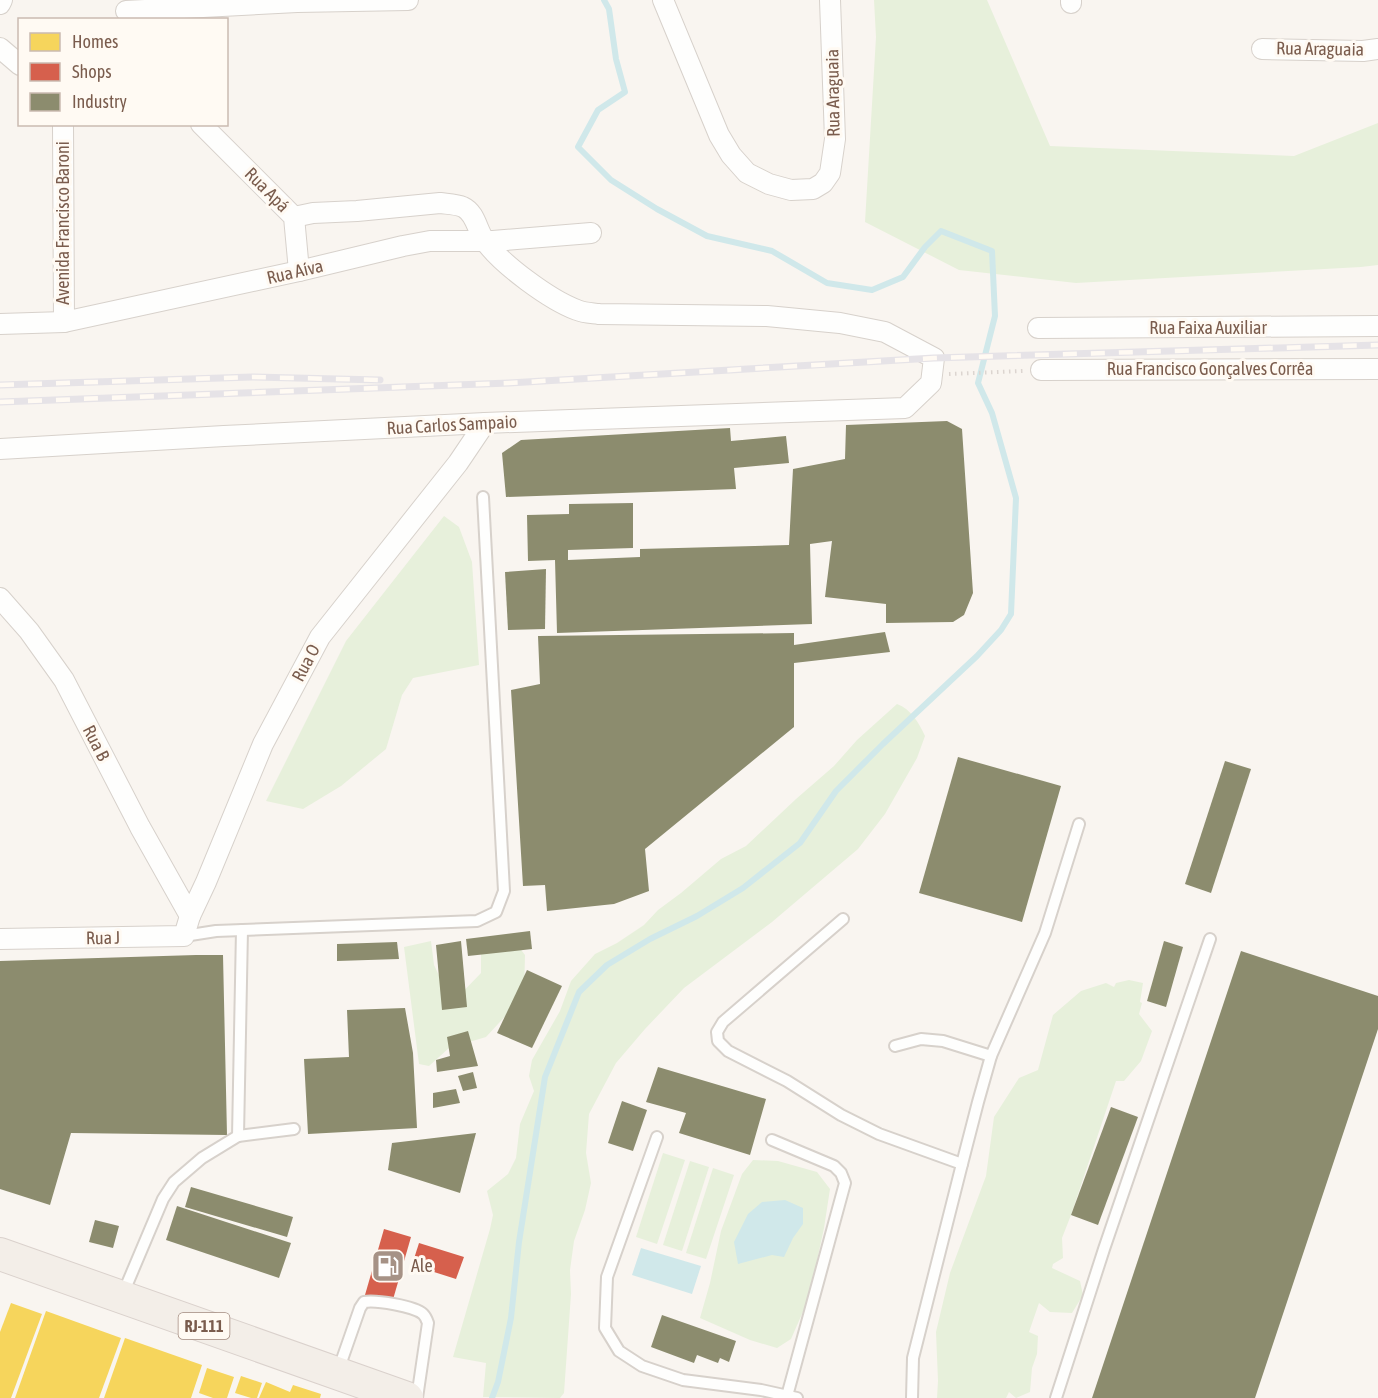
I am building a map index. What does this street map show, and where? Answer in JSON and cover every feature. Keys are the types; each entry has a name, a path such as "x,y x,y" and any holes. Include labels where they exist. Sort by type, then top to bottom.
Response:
{"main road":[{"name":"RJ-111","path":"0,1254 407,1398"}],"street":[{"path":"125,10 297,1 408,0"},
{"name":"Rua Araguaia","path":"663,0 719,135 731,156 747,173 769,184 791,190 813,189 824,183 830,173 835,139 830,0"},
{"path":"0,48 18,63"},
{"name":"Rua Araguaia","path":"1262,49 1363,51 1378,49"},
{"name":"Avenida Francisco Baroni","path":"63,126 64,322"},
{"name":"Rua Apá","path":"203,126 294,217 299,271"},
{"path":"294,217 313,213 440,203 463,207 476,222 484,241 495,252 527,280 554,299 577,310 587,313 767,316 840,323 885,332 934,358 932,375"},
{"name":"Rua Aíva","path":"0,324 64,322 430,241 484,241 591,233"},
{"name":"Rua Faixa Auxiliar","path":"1038,328 1378,326"},
{"name":"Rua Francisco Gonçalves Corrêa","path":"1041,370 1378,369"},
{"name":"Rua Carlos Sampaio","path":"0,449 485,423 905,408 931,383 932,375"},
{"name":"Rua O","path":"190,916 263,744 320,637 458,463 485,423"},
{"name":"Rua B","path":"0,598 29,631 64,680 140,827 190,916"},
{"path":"184,936 190,916"},
{"name":"Rua J","path":"0,939 184,936"}],"lane":[{"path":"184,936 216,931 477,921 496,912 504,891 483,497"},
{"path":"912,1398 914,1358 991,1056 1045,933 1079,824"},
{"path":"843,919 723,1022 717,1032 718,1041 728,1051 787,1081 841,1115 879,1134 962,1164"},
{"path":"238,1136 242,930"},
{"path":"1056,1398 1104,1249 1210,939"},
{"path":"895,1046 921,1039 943,1041 991,1056"},
{"path":"121,1297 163,1199 174,1182 202,1158 238,1136 294,1130"},
{"path":"657,1137 607,1277 605,1328 619,1350 642,1366 683,1380 761,1390 792,1397 845,1183 841,1173 834,1166 772,1140"},
{"path":"337,1374 364,1302 374,1301 414,1309 424,1315 428,1323 417,1398"}],"path":[{"path":"932,375 999,372"}],"green space":[{"path":"874,0 987,0 1050,146 1294,156 1378,123 1378,265 1076,283 959,270 865,222 876,37"},
{"path":"444,516 459,527 472,562 479,665 413,678 402,695 386,749 341,786 303,809 266,801 346,641"},
{"path":"897,704 917,721 925,736 917,758 885,814 858,849 772,922 684,988 616,1063 589,1114 586,1153 591,1183 585,1210 574,1241 570,1270 571,1294 564,1393 560,1398 483,1397 486,1363 453,1357 493,1215 487,1191 508,1174 516,1158 520,1124 534,1091 529,1076 532,1060 560,1011 571,981 595,954 644,925 658,910 721,859 746,846 834,766 857,740"},
{"path":"509,934 525,955 524,996 486,1037 449,1048 429,1066 419,1064 404,947 431,941 434,965 452,1003 481,973 481,944"},
{"path":"1129,980 1143,983 1139,1014 1152,1031 1141,1061 1124,1081 1116,1081 1062,1238 1063,1258 1053,1264 1052,1268 1080,1281 1083,1295 1072,1313 1050,1312 1039,1303 1029,1332 1038,1336 1030,1392 1016,1398 1009,1392 1006,1398 937,1398 936,1332 950,1273 986,1176 994,1117 1019,1078 1038,1070 1053,1015 1081,991 1106,983 1114,987 1116,983"},
{"path":"663,1153 685,1160 657,1244 636,1237"},
{"path":"753,1160 778,1161 817,1172 830,1189 809,1298 791,1339 777,1348 750,1340 700,1318 721,1231 742,1174"},
{"path":"690,1161 709,1167 682,1251 663,1245"},
{"path":"713,1168 734,1175 706,1259 686,1253"}],"water":[{"path":"785,1200 803,1208 803,1224 784,1257 772,1255 738,1264 734,1242 748,1214 762,1202"},
{"path":"641,1248 701,1266 692,1294 632,1275"}],"building: Homes":[{"path":"11,1303 42,1314 11,1398 0,1398 0,1332"},
{"path":"46,1311 121,1338 99,1398 15,1398"},
{"path":"125,1338 202,1365 191,1398 104,1398"},
{"path":"207,1368 234,1377 227,1398 213,1398 199,1393"},
{"path":"241,1376 262,1383 257,1398 235,1393"},
{"path":"266,1382 290,1392 293,1385 321,1394 320,1398 259,1398"}],"building: Shops":[{"name":"Ale","path":"384,1229 411,1237 392,1303 365,1295"},
{"name":"Ale","path":"419,1243 464,1257 456,1279 412,1265"}],"building: Industry":[{"path":"947,421 962,429 973,593 964,615 953,622 886,623 886,604 825,597 832,541 810,544 812,624 557,633 555,560 528,561 527,515 569,514 569,504 633,503 633,548 568,550 568,560 640,557 640,549 789,545 793,469 845,459 846,425"},
{"path":"730,428 731,441 786,436 789,463 734,468 736,489 506,497 502,453 521,440"},
{"path":"546,569 545,629 508,630 505,572"},
{"path":"885,632 890,652 794,663 794,727 645,849 649,891 614,904 547,911 545,885 523,886 511,690 540,684 538,636 794,633 794,645"},
{"path":"958,757 1061,786 1022,922 919,893"},
{"path":"1225,761 1251,769 1211,893 1185,884"},
{"path":"530,931 532,949 468,956 466,939"},
{"path":"461,941 467,1007 442,1010 436,945"},
{"path":"1164,941 1183,947 1166,1007 1147,1001"},
{"path":"397,942 399,959 337,961 337,944"},
{"path":"1241,951 1378,996 1378,1029 1255,1398 1092,1398"},
{"path":"223,955 227,1135 71,1133 50,1205 0,1189 0,961"},
{"path":"527,970 562,986 532,1048 497,1033"},
{"path":"405,1008 413,1053 417,1128 308,1134 304,1059 349,1057 347,1010"},
{"path":"468,1031 478,1066 437,1072 436,1060 450,1056 447,1037"},
{"path":"658,1067 766,1099 750,1155 679,1133 686,1113 646,1102"},
{"path":"473,1072 477,1088 463,1091 458,1076"},
{"path":"456,1089 460,1103 433,1108 433,1093"},
{"path":"622,1101 647,1110 633,1151 608,1143"},
{"path":"1111,1107 1138,1117 1098,1225 1071,1215"},
{"path":"476,1133 460,1193 388,1170 392,1143"},
{"path":"191,1187 293,1217 287,1237 185,1207"},
{"path":"177,1206 291,1243 279,1278 166,1240"},
{"path":"95,1220 119,1226 113,1248 89,1242"},
{"path":"662,1315 736,1341 729,1362 720,1358 718,1363 697,1355 694,1363 651,1347"}],"waterway":[{"path":"492,1398 498,1382 511,1318 519,1242 545,1077 579,992 607,965 743,888 800,843 836,791 977,656 1001,630 1011,614 1016,498 992,413 978,383 995,316 992,251 941,231 925,247 903,277 872,290 827,283 772,251 707,236 657,209 611,180 578,147 598,110 625,92 616,59 609,9 604,0"}],"railway":[{"path":"0,402 509,383 934,358 1378,345"},
{"path":"0,385 252,377 380,380"}],"place":[{"name":"Ale","path":"388,1266"}]}
